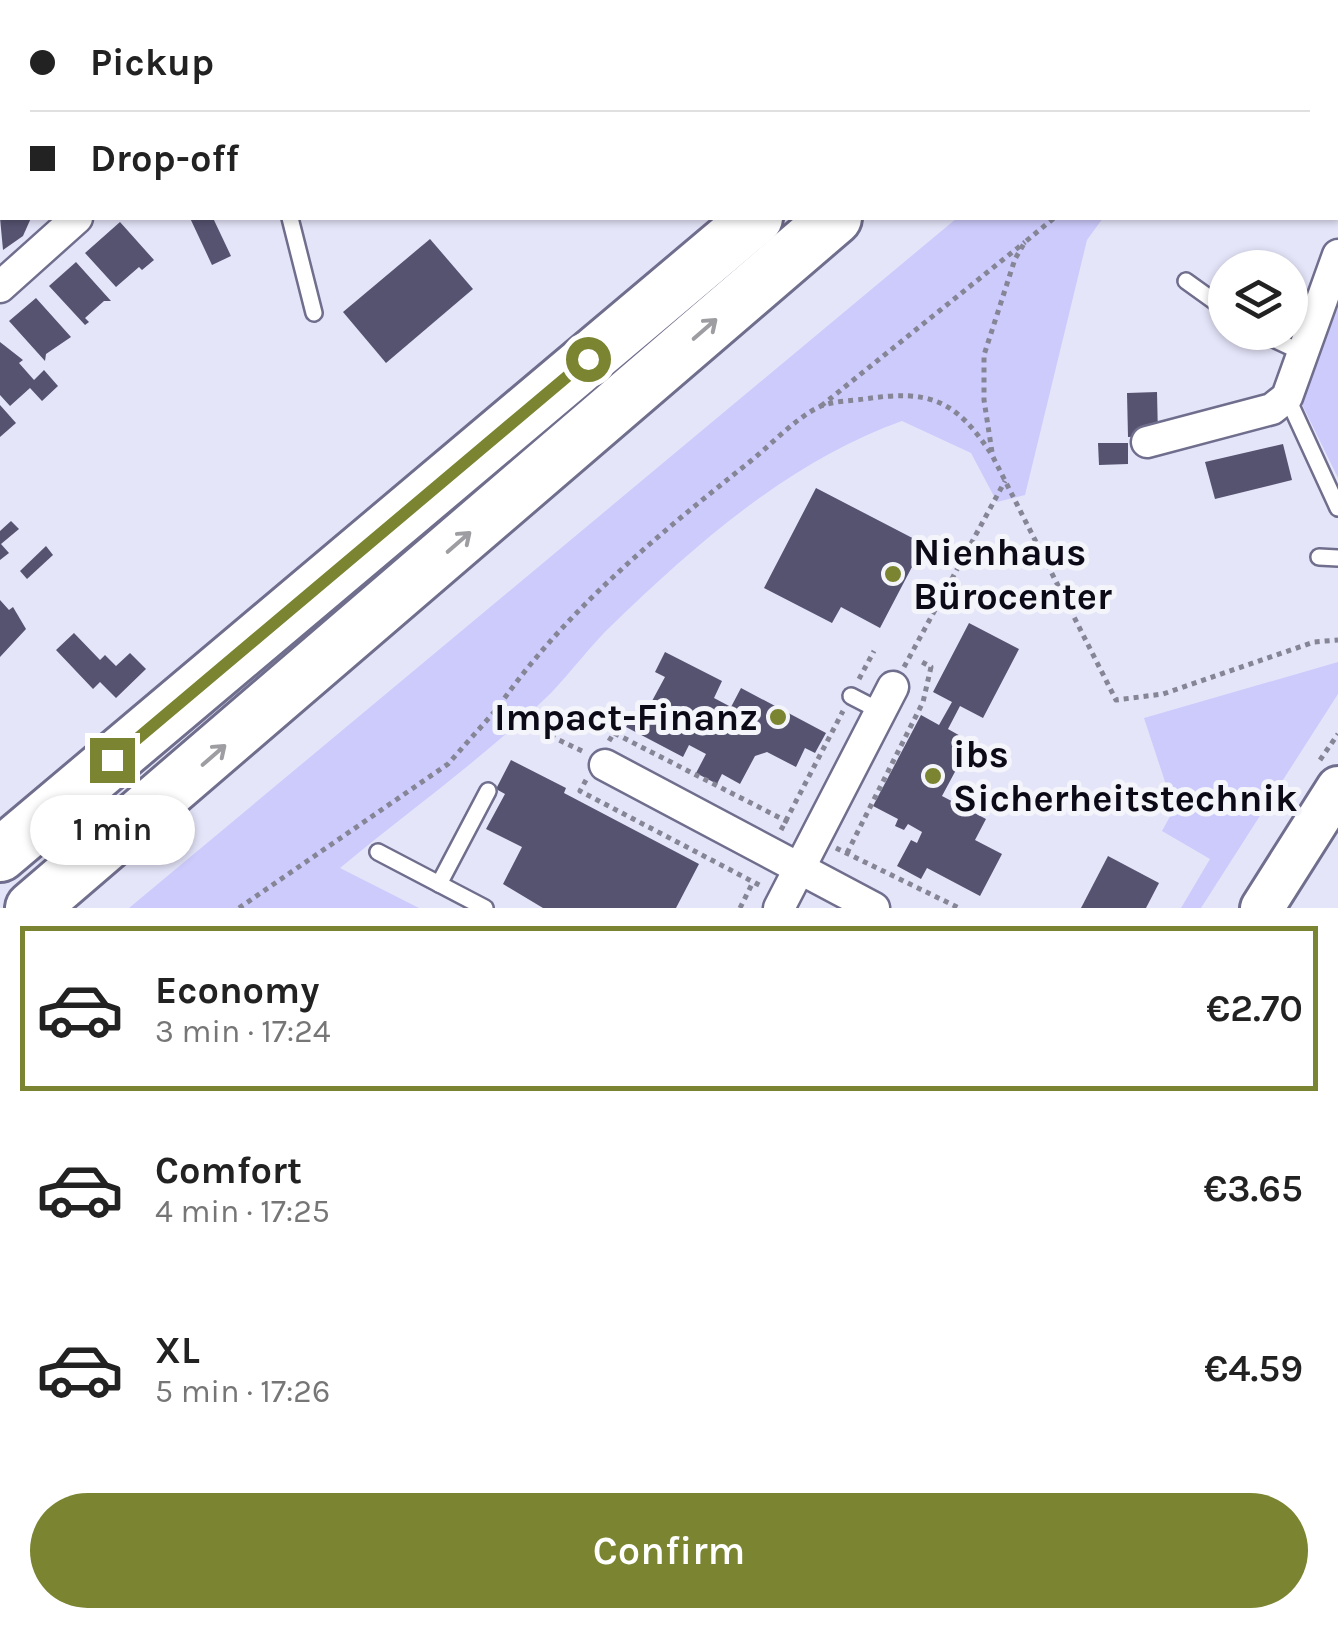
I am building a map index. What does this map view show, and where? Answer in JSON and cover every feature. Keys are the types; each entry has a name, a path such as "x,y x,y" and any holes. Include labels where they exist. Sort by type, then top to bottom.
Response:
{"highway":[{"path":"0,855 754,220"},
{"path":"32,908 832,220"}],"main road":[{"path":"1262,908 1338,788"}],"street":[{"path":"0,287 75,220"},
{"path":"1148,442 1272,408 1287,397 1338,255"},
{"path":"779,908 887,699"},
{"path":"605,765 874,908"}],"lane":[{"path":"291,220 314,313"},
{"path":"1186,281 1208,297"},
{"path":"1297,350 1301,352"},
{"path":"1287,397 1338,508"},
{"path":"1319,557 1338,558"},
{"path":"850,696 887,699"},
{"path":"439,884 488,791"},
{"path":"378,852 485,908"}],"path":[{"path":"240,908 448,764 496,710 528,663 611,578 1052,220"},
{"path":"992,454 984,400 984,355 1024,242"},
{"path":"820,406 912,394 968,418 992,454 1116,700 1163,694 1314,642 1338,640"},
{"path":"887,699 1005,481"},
{"path":"740,908 874,650"},
{"path":"830,884 923,702 932,666 922,662"},
{"path":"496,710 605,765"}],"shaded area":[{"path":"955,220 1102,220 1087,240 1025,495 997,502 971,453 902,421 821,458 783,482 677,564 604,633 551,693 500,739 340,868 419,908 129,908"},
{"path":"1338,286 1338,478 1297,394"},
{"path":"1338,662 1338,694 1201,908 1181,908 1210,859 1162,831 1174,809 1144,718"}],"building":[{"path":"0,220 30,220 23,236 3,250"},
{"path":"191,220 214,220 231,256 212,265"},
{"path":"120,222 154,260 116,287 85,253"},
{"path":"430,239 473,289 386,363 343,312"},
{"path":"76,262 111,301 104,301 85,318 89,322 85,325 49,286"},
{"path":"36,298 71,337 46,354 45,361 9,321"},
{"path":"0,342 23,360 19,363 34,380 44,370 58,386 42,401 30,388 10,406 0,395"},
{"path":"1157,392 1158,436 1128,437 1127,393"},
{"path":"0,405 16,423 0,437"},
{"path":"1098,443 1128,443 1128,464 1099,465"},
{"path":"1283,444 1292,480 1215,499 1205,462"},
{"path":"816,488 924,544 880,628 841,607 832,623 764,588"},
{"path":"11,521 19,529 1,544 9,553 0,560 0,531"},
{"path":"46,546 53,555 27,579 20,571"},
{"path":"0,600 9,610 13,607 26,629 0,657"},
{"path":"969,623 1019,649 983,718 960,706 948,729 971,742 942,796 986,819 975,840 1002,854 980,896 927,868 921,879 897,866 911,840 917,843 922,832 908,824 904,830 895,826 898,819 873,806 921,715 939,725 952,702 933,692"},
{"path":"74,633 100,660 105,655 116,666 130,653 146,669 116,698 100,682 93,689 56,650"},
{"path":"665,652 722,681 714,698 731,707 741,688 826,733 815,753 805,748 796,767 767,752 755,756 740,784 722,774 717,784 696,773 706,754 689,745 683,757 626,727 637,707 646,712 665,677 655,672"},
{"path":"511,760 566,788 564,793 699,864 676,908 543,908 503,884 522,847 486,829 505,794 496,789"},
{"path":"1108,856 1159,883 1146,908 1081,908"}],"place":[{"name":"Nienhaus Bürocenter","path":"893,574"},
{"name":"Impact-Finanz","path":"778,717"},
{"name":"ibs Sicherheitstechnik","path":"933,776"}],"route":[{"path":"112,760 588,359"}]}
